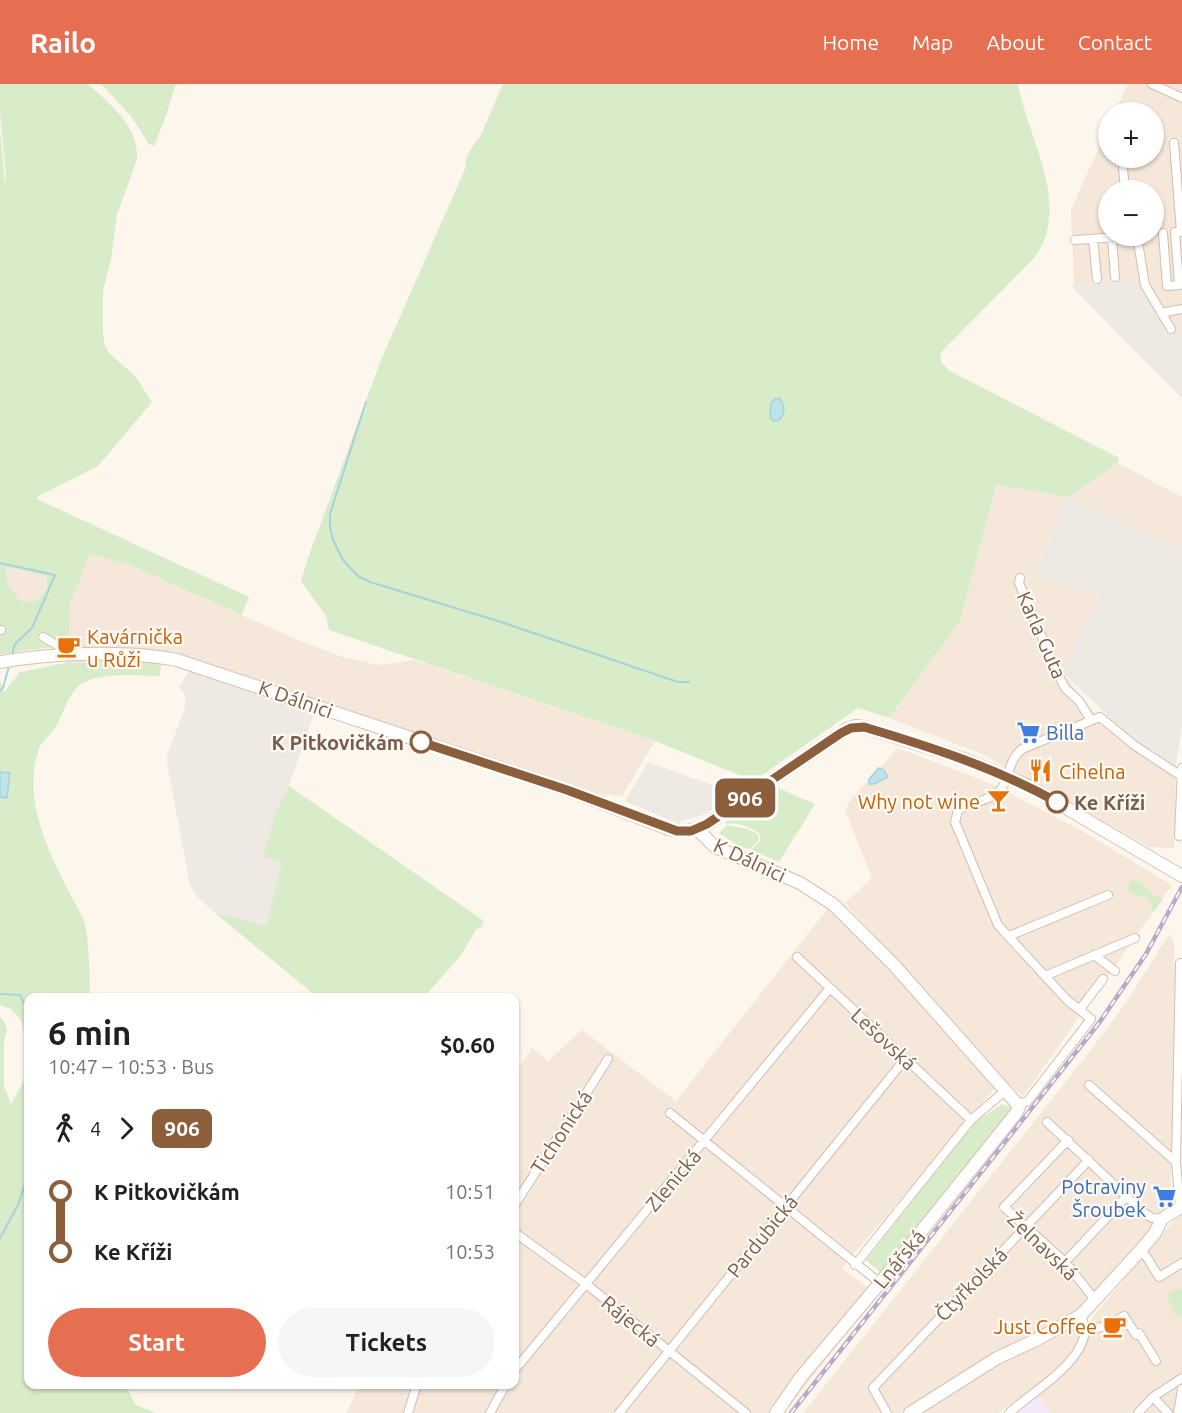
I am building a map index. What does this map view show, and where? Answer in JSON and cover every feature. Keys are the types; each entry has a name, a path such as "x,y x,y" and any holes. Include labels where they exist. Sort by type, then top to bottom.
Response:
{"street":[{"path":"1152,84 1182,98"},
{"path":"1160,246 1167,286 1179,285 1179,232 1174,143"},
{"path":"1123,168 1124,180"},
{"path":"1164,233 1179,232"},
{"path":"1075,240 1098,238"},
{"path":"1093,239 1097,279"},
{"path":"1113,246 1115,277"},
{"path":"1137,246 1142,277 1171,329"},
{"path":"1161,313 1182,309"},
{"name":"Karla Guta","path":"1020,578 1019,583 1065,688 1079,701 1091,720"},
{"path":"43,637 62,648 65,655"},
{"name":"K Dálnici","path":"1,661 65,655 141,655 177,660 567,790 669,829 684,831 697,829 715,847 805,886 834,905 888,958 966,1048 1018,1103"},
{"path":"1018,1103 1027,1102 1091,1019 1067,1000 998,925 955,822 958,810 998,792 1013,759 1022,749 1100,717 1134,745 1181,776"},
{"path":"697,829 855,726 933,748 1007,776 1059,803 1182,876"},
{"path":"1179,836 1182,768"},
{"path":"1009,936 1108,895"},
{"path":"1045,976 1135,938"},
{"path":"1094,955 1115,971"},
{"name":"Lešovská","path":"797,957 970,1120"},
{"path":"910,1413 996,1358 1036,1341 1081,1315 1140,1251 1155,1233 1162,1219 1181,1207 1176,1162 1181,985 1179,963"},
{"path":"1080,1010 1103,980"},
{"name":"Zlenická","path":"519,1365 830,988"},
{"name":"Tichonická","path":"519,1198 608,1059"},
{"name":"Pardubická","path":"619,1413 905,1059"},
{"path":"1089,1085 1176,1162"},
{"name":"Lnářská","path":"855,1265 970,1120 1006,1090"},
{"name":"Lnářská","path":"776,1413 801,1377 880,1283 1017,1112 1018,1103"},
{"path":"670,1113 880,1283"},
{"path":"1047,1122 1147,1216 1162,1219"},
{"name":"Želnavská","path":"1068,1140 1004,1207 1065,1262 1096,1301"},
{"name":"Čtyřkolská","path":"887,1413 873,1388 1089,1160"},
{"path":"1065,1262 1127,1196"},
{"name":"Rájecká","path":"519,1236 586,1284 746,1413"},
{"path":"1140,1251 1146,1256 1159,1277 1182,1263"},
{"path":"1010,1413 1025,1398 1060,1373 1076,1354 1085,1330 1081,1315"},
{"path":"1085,1330 1107,1326 1124,1316 1156,1361"},
{"path":"1138,1413 1153,1397 1182,1378"},
{"path":"408,1413 415,1389"},
{"path":"490,1413 504,1389"},
{"path":"1178,1413 1182,1389"},
{"path":"1153,1397 1168,1413"}],"shaded area":[{"path":"1128,84 1182,84 1182,334 1169,331 1142,288 1139,278 1111,279 1074,285 1071,210 1098,149 1098,168 1164,168 1164,102 1120,102"},
{"path":"1139,278 1142,288 1169,331 1182,334 1182,398 1071,286 1111,279"},
{"path":"1118,463 1182,497 1182,550 1068,497 1033,576 1099,595 1062,672 1104,725 1176,779 1174,848 1149,847 982,754 889,718 960,621 996,485 1067,497"},
{"path":"1068,497 1182,550 1182,724 1176,767 1127,734 1062,672 1099,595 1033,576"},
{"path":"89,554 129,565 300,641 343,657 378,665 414,660 655,741 622,796 606,794 615,812 190,670 132,661 66,663 70,604"},
{"path":"6,567 46,576 47,590 34,602 18,600 7,583"},
{"path":"190,670 316,708 289,786 275,814 263,857 282,862 266,927 215,913 197,897 190,885 167,755 185,708 185,695 179,687"},
{"path":"898,748 992,784 1082,831 1172,885 1023,1097 999,1074 845,903 872,878 845,810 852,798"},
{"path":"648,762 734,793 705,814 677,823 625,801"},
{"path":"829,907 884,960 996,1087 842,1268 877,1295 784,1413 346,1413 358,1389 519,1389 519,1069 532,1048 548,1061 582,1030 676,1101"},
{"path":"1169,934 1174,941 1175,985 1171,1182 1169,1199 1152,1229 1083,1312 1036,1337 990,1355 901,1413 803,1413 1090,1051 1126,1003"},
{"path":"1182,1214 1182,1413 1051,1413 1036,1394 1074,1364 1092,1318 1175,1219"},
{"path":"1075,1325 1082,1334 1059,1371 998,1413 917,1413 997,1365"},
{"path":"1036,1394 1051,1413 1018,1413"}],"green space":[{"path":"0,84 88,84 122,117 133,136 136,147 137,159 117,215 111,259 103,291 103,335 109,353 135,376 152,402 98,466 37,499 249,597 242,615 129,565 90,554 70,604 68,645 0,654 0,129 5,183 6,177 0,113","holes":["6,567 46,576 47,590 34,602 19,600 7,583"]},
{"path":"101,84 178,84 175,86 154,146 149,144 130,115"},
{"path":"503,84 1018,84 1049,193 1049,215 1045,237 1035,257 944,349 940,354 941,362 950,371 1119,458 1118,463 1068,497 996,485 960,621 889,718 858,708 754,781 655,741 329,630 326,616 301,581 308,558 381,360 465,169 468,156 480,137"},
{"path":"132,661 161,664 160,676 101,677 81,684 71,695 56,727 40,746 33,786 35,804 45,841 85,925 89,951 90,993 24,993 24,1032 22,1021 11,1009 0,1005 0,797 7,798 9,773 0,772 0,680 4,692 20,672 66,663"},
{"path":"289,786 484,921 483,926 476,930 459,958 428,993 312,993 215,913 266,926 282,862 263,857 275,814"},
{"path":"776,787 815,804 779,862 751,850 761,840 759,833 743,826 725,824"},
{"path":"727,825 758,834 759,840 749,849 737,845 719,833"},
{"path":"1130,881 1138,881 1158,898 1163,899 1153,913 1147,897 1133,895 1127,889"},
{"path":"0,1016 7,1030 4,1041 4,1085 11,1104 24,1081 24,1389 127,1389 136,1405 156,1413 0,1413"},
{"path":"1002,1104 1013,1108 882,1274 866,1260 972,1125"},
{"path":"1182,1287 1182,1315 1176,1317 1166,1294"}],"water":[{"path":"780,398 784,407 783,413 778,421 773,421 770,417 771,403"},
{"path":"879,768 884,770 888,777 869,784 869,779"},
{"path":"0,772 10,773 7,798 0,797"}],"waterway":[{"path":"366,402 330,514 333,540 343,560 358,576 370,582 501,622 678,682 689,682"},
{"path":"0,563 55,575 32,628 15,644 12,655"},
{"path":"0,691 3,688 9,666"},
{"path":"0,994 20,995 24,1003"},
{"path":"0,1238 18,1205 24,1187"}],"railway":[{"path":"791,1413 1099,1023 1146,954 1182,887"}],"bus line":[{"name":"906","path":"421,742 567,790 677,831 691,831 707,824 847,729 855,726 933,748 987,767 1057,802"}],"place":[{"name":"Kavárnička u Růži","path":"69,647"},
{"name":"Billa","path":"1028,732"},
{"name":"K Pitkovičkám","path":"421,742"},
{"name":"Cihelna","path":"1041,771"},
{"name":"Why not wine","path":"998,801"},
{"name":"Ke Kříži","path":"1057,802"},
{"name":"Potraviny Šroubek","path":"1164,1197"},
{"name":"Just Coffee","path":"1115,1326"}]}
